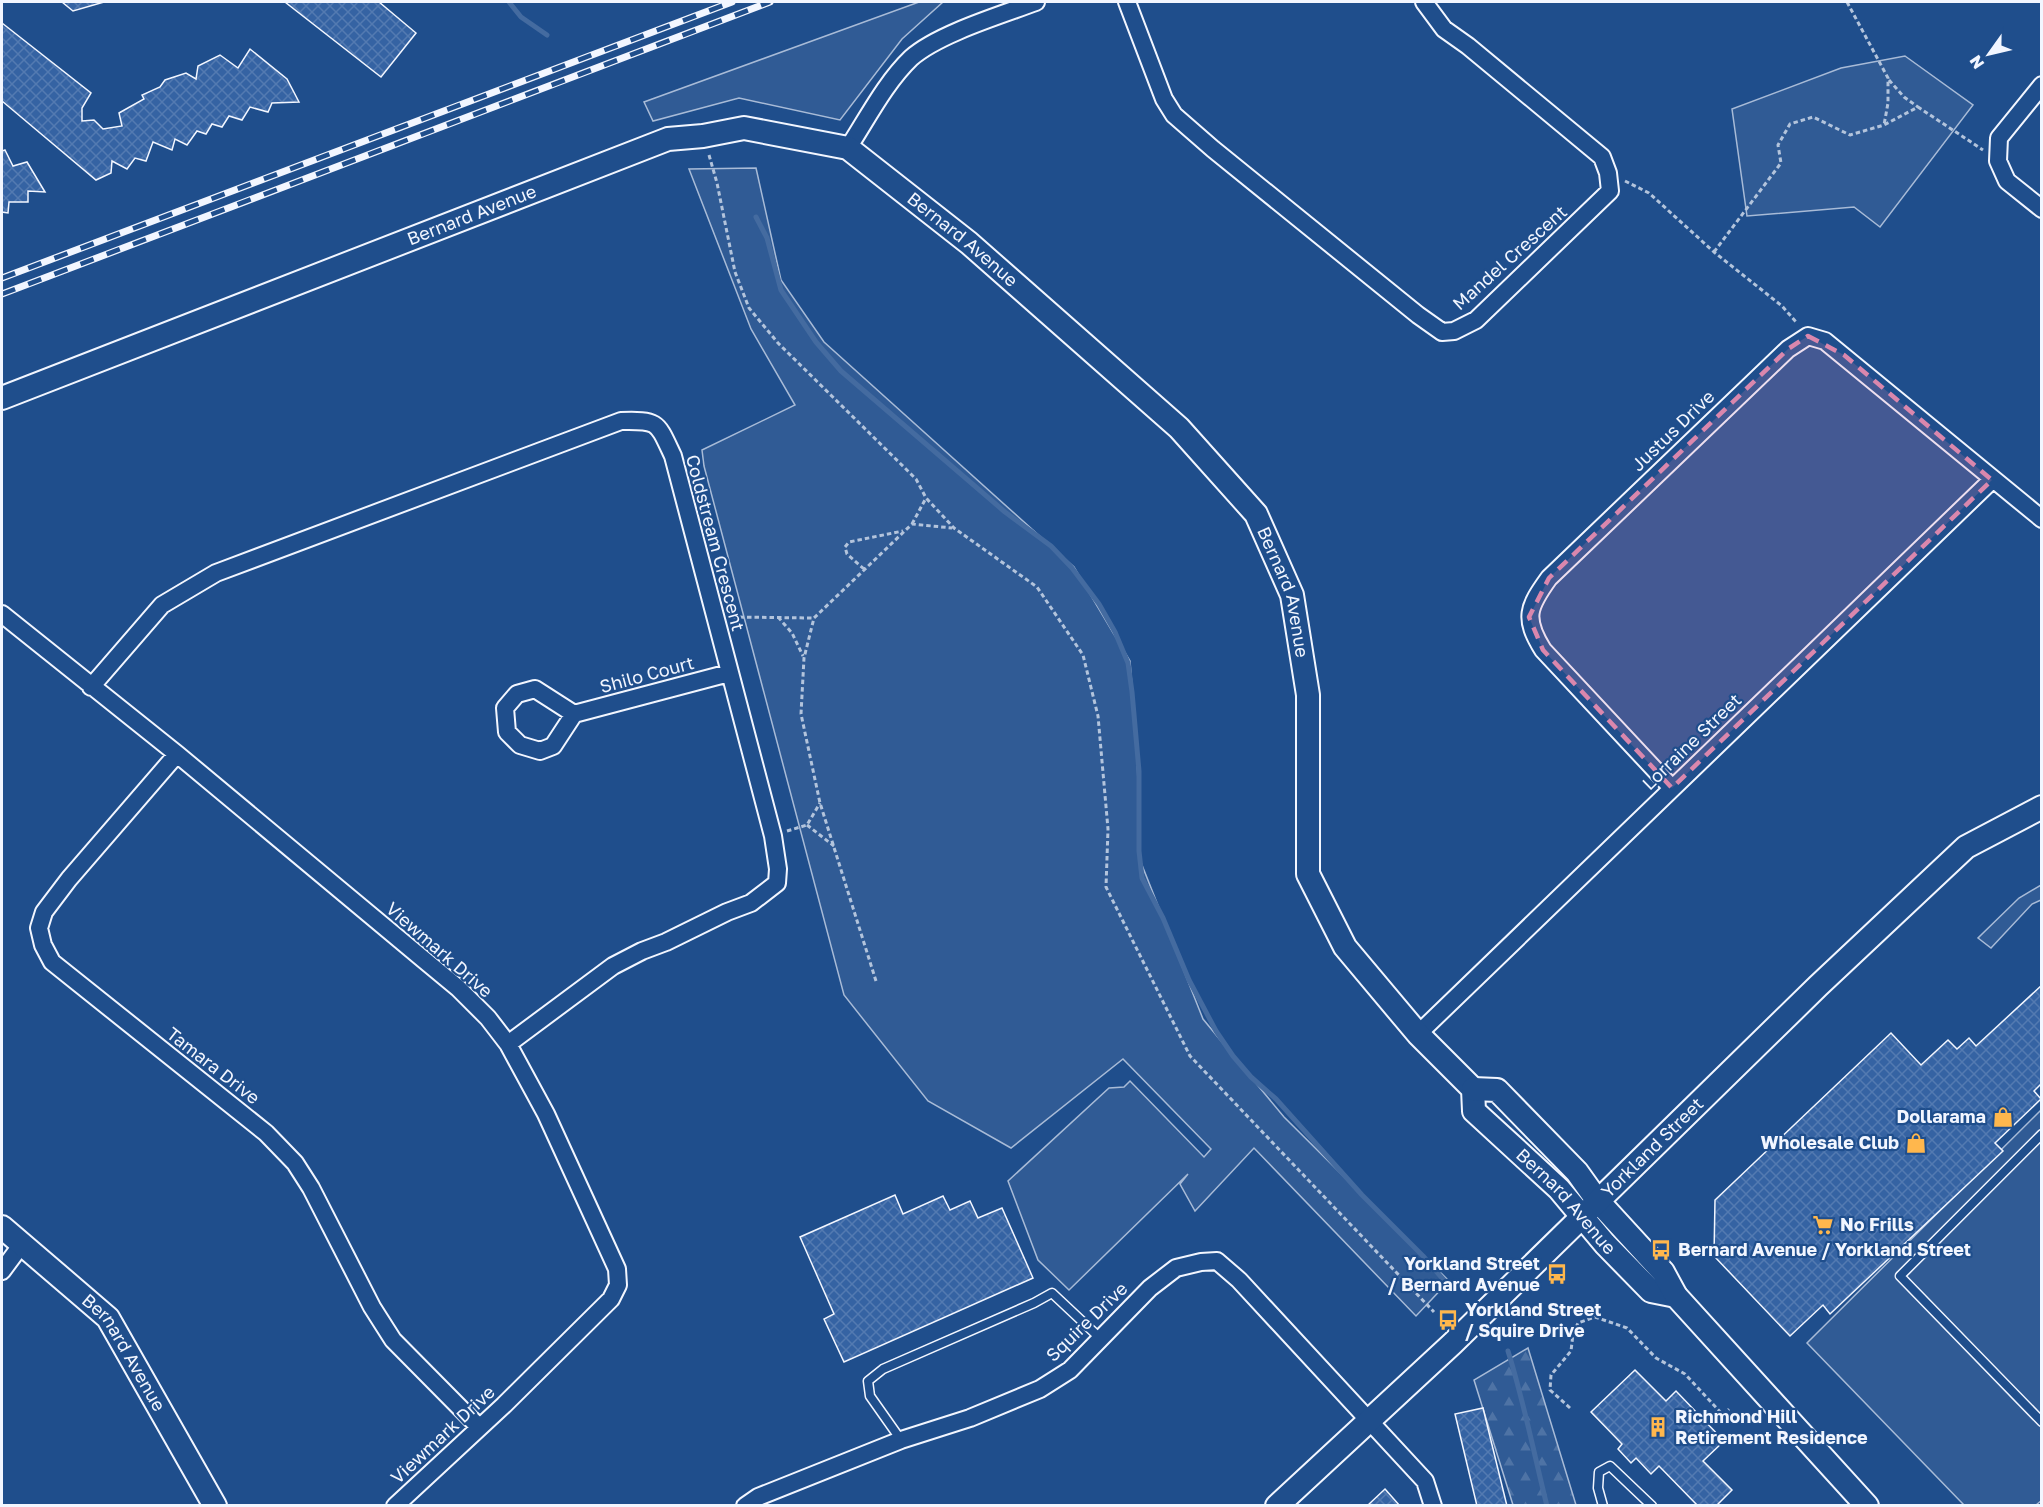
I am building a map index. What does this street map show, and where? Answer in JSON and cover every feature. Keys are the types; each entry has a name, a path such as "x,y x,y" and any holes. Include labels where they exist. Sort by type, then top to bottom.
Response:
{"street":[{"path":"848,148 897,73 912,57 940,39 1036,2"},
{"name":"Mandel Crescent","path":"1127,2 1164,99 1174,115 1239,171 1442,332 1454,331 1476,320 1595,207 1610,191 1608,172"},
{"path":"1424,2 1444,29 1468,46 1602,157 1608,172"},
{"path":"2042,85 1999,138 1998,161 2007,181 2042,209"},
{"name":"Bernard Avenue","path":"2,398 668,139 703,136 744,128 848,148 969,243 1179,428 1256,514 1292,595 1308,695 1308,874 1345,947 1418,1034 1473,1089 1474,1111 1559,1189 1651,1291 1676,1296"},
{"path":"1808,336 1825,341 1844,355 1992,480 2042,519"},
{"name":"Justus Drive","path":"1672,788 1543,650 1534,636 1529,617 1535,597 1556,571 1788,349 1808,336"},
{"name":"Coldstream Crescent","path":"91,687 162,605 216,573 621,421 647,421 656,425 673,456 773,836 778,869 777,883 751,903 613,966 508,1044"},
{"name":"Lorraine Street","path":"1418,1034 1992,480"},
{"name":"Viewmark Drive","path":"2,614 177,754 458,988 488,1018 508,1044 546,1114 617,1269 618,1285 611,1299 395,1506"},
{"name":"Shilo Court","path":"573,714 729,673"},
{"name":"Tamara Drive","path":"177,754 69,879 44,912 39,928 43,945 52,962 266,1133 295,1162 311,1188 372,1308 393,1340 479,1427"},
{"name":"Yorkland Street","path":"1277,1506 1453,1343 1818,986 1966,847 2042,807"},
{"name":"Bernard Avenue","path":"1473,1089 1497,1090 1577,1172 1597,1200 1663,1272 1676,1296 1861,1504"},
{"name":"Bernard Avenue","path":"2,1227 108,1318 215,1506"},
{"path":"2,1270 22,1244"},
{"name":"Squire Drive","path":"745,1506 758,1497 901,1440 970,1418 1040,1389 1070,1370 1150,1288 1176,1268 1201,1262 1217,1261 1239,1280 1369,1420"},
{"path":"1369,1420 1425,1481 1433,1506"}],"lane":[{"path":"2042,1134 1900,1276 2042,1422"},
{"path":"901,1440 870,1396 868,1381 884,1369 1052,1293 1102,1339"},
{"path":"1603,1506 1598,1488 1599,1472 1610,1466 1652,1506"}],"path":[{"path":"1847,2 1888,78 1904,97 1966,137 1998,161"},
{"path":"1884,125 1888,104 1888,78"},
{"path":"1714,252 1781,163 1778,144 1790,124 1813,117 1850,135 1884,125 1918,107"},
{"path":"703,136 717,183 735,272 749,308 778,343 916,479 926,498 954,528 1036,588 1083,655 1098,716 1108,829 1106,887 1190,1056 1434,1312"},
{"path":"1608,172 1649,193 1714,252 1782,306 1808,336"},
{"path":"876,981 820,803 801,714 804,658 814,618 912,524 926,498"},
{"path":"912,524 954,528"},
{"path":"864,569 847,554 845,547 849,542 905,531"},
{"path":"714,617 814,618"},
{"path":"778,617 792,633 804,658"},
{"path":"773,836 807,825 820,803"},
{"path":"807,825 834,846"},
{"path":"1570,1408 1550,1390 1551,1375 1571,1351 1573,1334 1578,1323 1595,1317 1627,1328 1656,1358 1685,1374 1723,1415 1729,1409"}],"highlighted area":[{"path":"1808,336 1844,355 1992,480 1672,788 1543,650 1529,617 1549,578 1788,349"}],"green space":[{"path":"1528,1348 1576,1505 1513,1505 1474,1380"}],"shaded area":[{"path":"919,2 943,2 902,39 840,120 739,98 653,121 644,102"},
{"path":"1905,56 1973,105 1880,227 1854,207 1747,216 1732,109 1841,68"},
{"path":"756,168 781,280 824,342 1074,567 1130,661 1137,749 1140,860 1203,1019 1284,1117 1449,1281 1416,1316 1254,1148 1195,1211 1180,1184 1188,1174 1069,1290 1038,1260 1008,1181 1109,1088 1124,1087 1130,1081 1204,1157 1211,1149 1123,1059 1011,1148 928,1101 844,995 704,466 702,450 795,405 751,329 689,169"},
{"path":"2041,885 2041,900 2032,904 1991,948 1978,938 2019,898"},
{"path":"2041,1110 2042,1500 2036,1505 1964,1505 1807,1343"}],"building":[{"path":"62,2 104,2 73,11"},
{"path":"285,2 379,2 416,33 381,77"},
{"path":"2,23 91,93 82,108 82,121 94,120 103,129 122,126 119,113 144,99 142,95 160,87 165,80 186,73 196,79 198,66 220,55 238,68 250,49 287,79 299,102 272,103 268,112 250,107 242,120 229,116 222,127 212,124 206,134 197,131 187,145 175,139 172,150 153,142 146,161 135,158 127,169 112,161 111,173 96,180 2,101"},
{"path":"5,150 13,166 27,162 45,192 28,191 28,202 9,202 8,213 2,212 2,151"},
{"path":"2042,985 2042,1083 2034,1091 2041,1099 1995,1143 2003,1151 1830,1314 1823,1305 1790,1336 1714,1256 1715,1200 1891,1033 1921,1065 1948,1040 1957,1049 1969,1038 1976,1046"},
{"path":"895,1195 903,1214 943,1196 950,1210 970,1201 978,1218 1002,1208 1033,1278 844,1362 824,1319 834,1314 800,1237"},
{"name":"Richmond Hill Retirement Residence","path":"1635,1370 1666,1401 1676,1391 1724,1441 1703,1461 1732,1490 1716,1506 1698,1506 1659,1466 1651,1474 1636,1458 1631,1463 1618,1449 1622,1444 1591,1412"},
{"path":"1483,1408 1507,1506 1477,1506 1455,1414"},
{"path":"1385,1489 1400,1506 1367,1506"}],"waterway":[{"path":"509,2 521,17 547,35"},
{"path":"756,217 767,238 781,290 816,342 841,371 1005,512 1051,546 1072,568 1099,604 1115,632 1128,663 1139,771 1139,851 1142,878 1163,918 1189,980 1216,1031 1233,1056 1251,1077 1276,1099 1362,1195 1423,1256 1449,1286"},
{"path":"1508,1351 1547,1506"}],"railway":[{"path":"2,278 732,2"},
{"path":"2,294 770,2"}],"place":[{"name":"Dollarama","path":"2003,1117"},
{"name":"Wholesale Club","path":"1916,1143"},
{"name":"No Frills","path":"1823,1225"},
{"name":"Bernard Avenue / Yorkland Street","path":"1661,1250"},
{"name":"Yorkland Street / Bernard Avenue","path":"1557,1274"},
{"name":"Yorkland Street / Squire Drive","path":"1448,1320"},
{"name":"Richmond Hill Retirement Residence","path":"1658,1427"}]}
